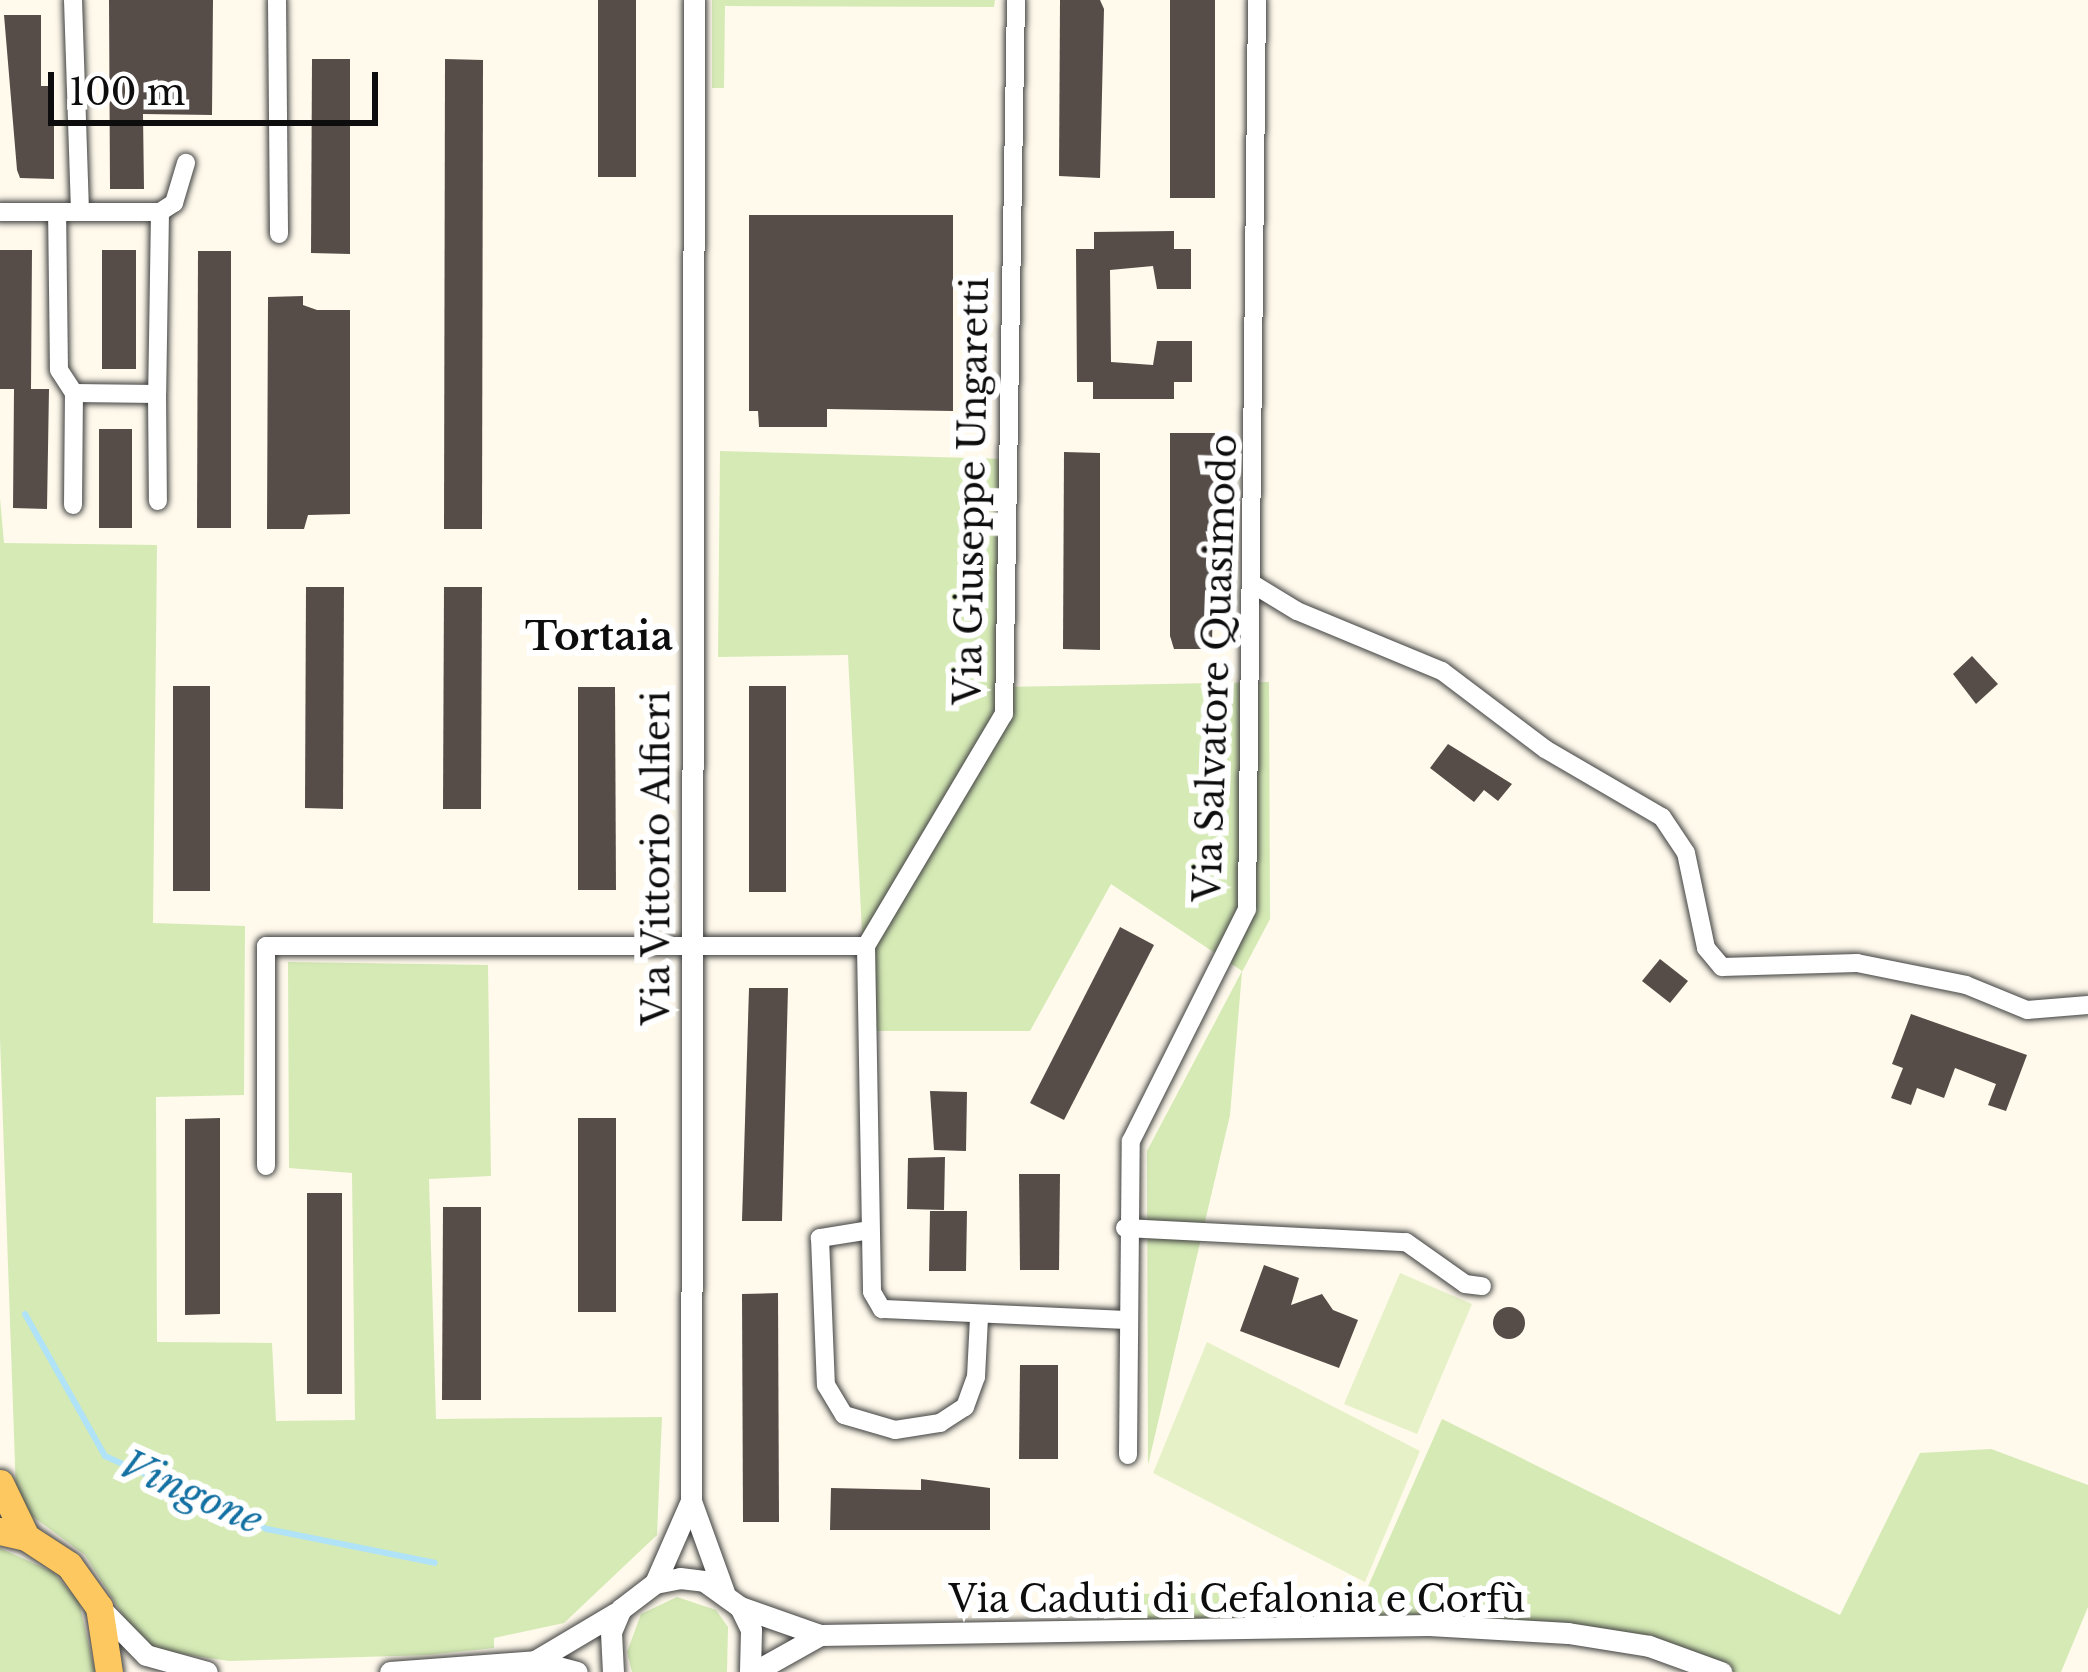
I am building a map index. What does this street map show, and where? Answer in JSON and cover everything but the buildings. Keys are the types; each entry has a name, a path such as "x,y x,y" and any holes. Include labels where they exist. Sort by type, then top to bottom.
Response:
{"main road":[{"path":"0,1483 13,1534 69,1565 99,1607 109,1672"}],"street":[{"path":"73,0 80,212"},
{"path":"277,0 279,234"},
{"name":"Via Vittorio Alfieri","path":"694,0 691,1501 732,1599 751,1630 752,1672"},
{"name":"Via Giuseppe Ungaretti","path":"866,946 1004,714 1016,0"},
{"name":"Via Salvatore Quasimodo","path":"1128,1455 1123,1320 1130,1141 1247,909 1244,717 1254,686 1256,586 1257,0"},
{"path":"0,212 160,212 174,202 186,164"},
{"path":"57,212 59,370 74,393 73,505"},
{"path":"158,501 160,212"},
{"path":"74,393 157,394"},
{"path":"1256,586 1297,611 1442,671 1545,749 1663,818 1687,853 1706,948 1722,967 1857,963 1966,985 2027,1010 2088,1005"},
{"path":"266,1166 266,946 866,946 872,1292 882,1309 1123,1320"},
{"path":"1125,1228 1406,1242 1465,1284 1482,1286"},
{"path":"870,1230 820,1238 826,1385 844,1415 895,1430 940,1423 965,1407 976,1377 979,1317"},
{"name":"Via Vittorio Alfieri","path":"655,1583 691,1501"},
{"name":"Via Caduti di Cefalonia e Corfù","path":"655,1583 680,1578 820,1635 1429,1625 1568,1633 1649,1646 1720,1672"},
{"path":"535,1661 655,1583"},
{"path":"99,1607 146,1655 207,1672"},
{"path":"613,1672 611,1632 621,1609"},
{"name":"Via Caduti di Cefalonia e Corfù","path":"752,1672 820,1635"},
{"path":"389,1672 535,1661 577,1672"}],"green space":[{"path":"712,0 995,0 994,7 725,6 724,88 712,88"},
{"path":"720,451 1008,459 1006,687 1269,682 1270,919 1242,972 1230,1115 1148,1465 1147,1151 1242,971 1111,884 1030,1031 867,1031 848,655 718,657"},
{"path":"0,498 4,543 157,545 153,923 245,926 244,1095 156,1097 157,1342 272,1343 276,1421 355,1420 352,1173 289,1168 288,962 488,965 491,1176 429,1179 436,1419 662,1417 657,1535 564,1623 494,1638 494,1648 428,1655 229,1661 162,1651 138,1639 85,1555 28,1513 16,1492 0,1038"},
{"path":"1400,1273 1472,1304 1417,1434 1344,1404"},
{"path":"1207,1342 1420,1451 1365,1582 1153,1473"},
{"path":"1442,1419 1840,1615 1920,1453 1991,1449 2088,1485 2088,1607 2061,1672 1721,1672 1564,1632 1130,1633 1129,1594 1366,1591"},
{"path":"0,1548 53,1572 79,1602 95,1672 0,1672"},
{"path":"677,1597 716,1610 728,1627 727,1672 632,1672 627,1652 641,1614"}],"waterway":[{"name":"Vingone","path":"25,1314 105,1456 267,1529 435,1563"}],"district":[{"name":"Tortaia","path":"599,637"}]}
